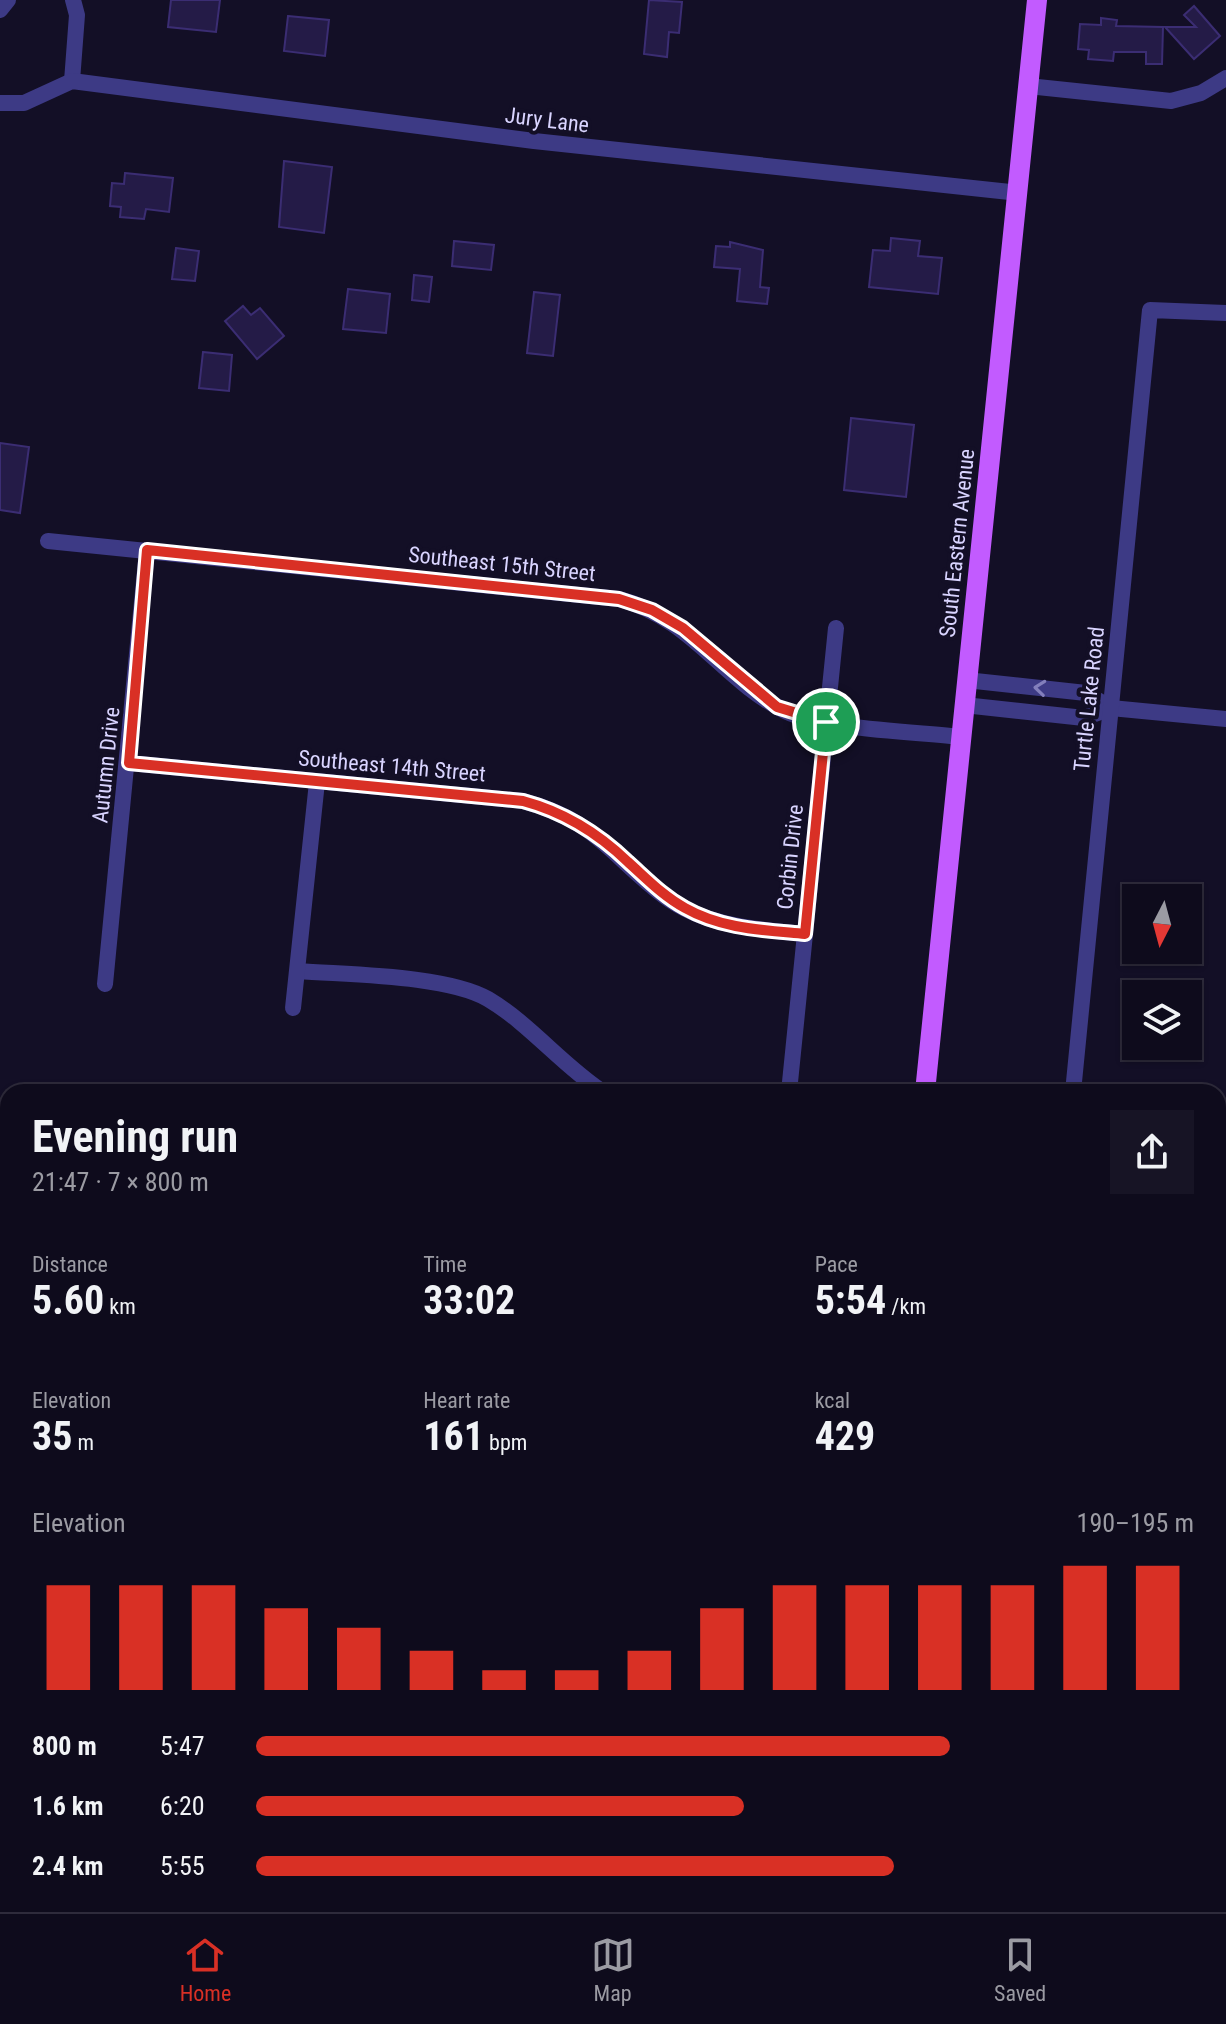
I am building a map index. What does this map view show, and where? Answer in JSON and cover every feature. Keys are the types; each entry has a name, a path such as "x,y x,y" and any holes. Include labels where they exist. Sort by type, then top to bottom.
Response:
{"main road":[{"name":"South Eastern Avenue","path":"926,1084 1037,0"}],"street":[{"path":"0,10 8,0"},
{"path":"0,103 24,103 72,81 77,15 73,0"},
{"path":"1028,86 1171,101 1201,93 1226,78"},
{"name":"Jury Lane","path":"72,81 534,141 1019,193"},
{"name":"Turtle Lake Road","path":"1074,1084 1150,310 1226,313"},
{"name":"Southeast 15th Street","path":"48,541 619,599 652,610 683,628 777,707 826,722 961,737"},
{"name":"Autumn Drive","path":"105,984 129,763 147,550"},
{"name":"Corbin Drive","path":"790,1084 836,628"},
{"path":"966,680 1086,693 1111,708 1226,719"},
{"path":"964,705 1084,718 1111,708"},
{"name":"Southeast 14th Street","path":"129,763 506,798 539,806 593,831 664,895 694,913 723,925 805,934"},
{"path":"293,1008 317,782"},
{"path":"299,971 438,984 471,991 502,1009 593,1084"}],"building":[{"path":"171,0 220,0 216,32 168,27"},
{"path":"649,0 682,2 679,33 669,32 667,57 644,54"},
{"path":"1194,6 1220,36 1194,59 1165,27 1196,27 1184,15"},
{"path":"288,16 329,20 325,56 284,51"},
{"path":"1101,18 1117,20 1116,26 1163,27 1162,64 1146,64 1146,52 1114,52 1113,61 1088,59 1089,50 1078,49 1080,24 1101,25"},
{"path":"284,161 332,167 324,233 279,227"},
{"path":"125,173 173,178 169,212 146,209 144,219 120,217 121,207 110,206 112,183 124,184"},
{"path":"891,238 920,241 918,256 942,258 938,294 869,287 873,250 890,251"},
{"path":"454,241 494,245 491,270 452,266"},
{"path":"730,242 763,250 760,287 769,288 767,304 737,301 740,269 714,267 716,246 730,247"},
{"path":"176,248 199,251 195,281 172,279"},
{"path":"414,275 432,277 429,302 412,300"},
{"path":"348,289 390,294 386,333 343,329"},
{"path":"534,292 560,295 553,356 527,353"},
{"path":"243,306 251,315 260,308 284,336 257,359 225,321"},
{"path":"203,352 232,355 229,391 199,388"},
{"path":"851,418 914,425 906,497 844,490"},
{"path":"0,443 29,447 20,513 0,510"}],"route":[{"path":"147,550 619,599 652,610 683,628 759,696 777,707 826,722 805,934 723,925 664,895 593,831 555,811 523,801 129,763 147,550"}]}
